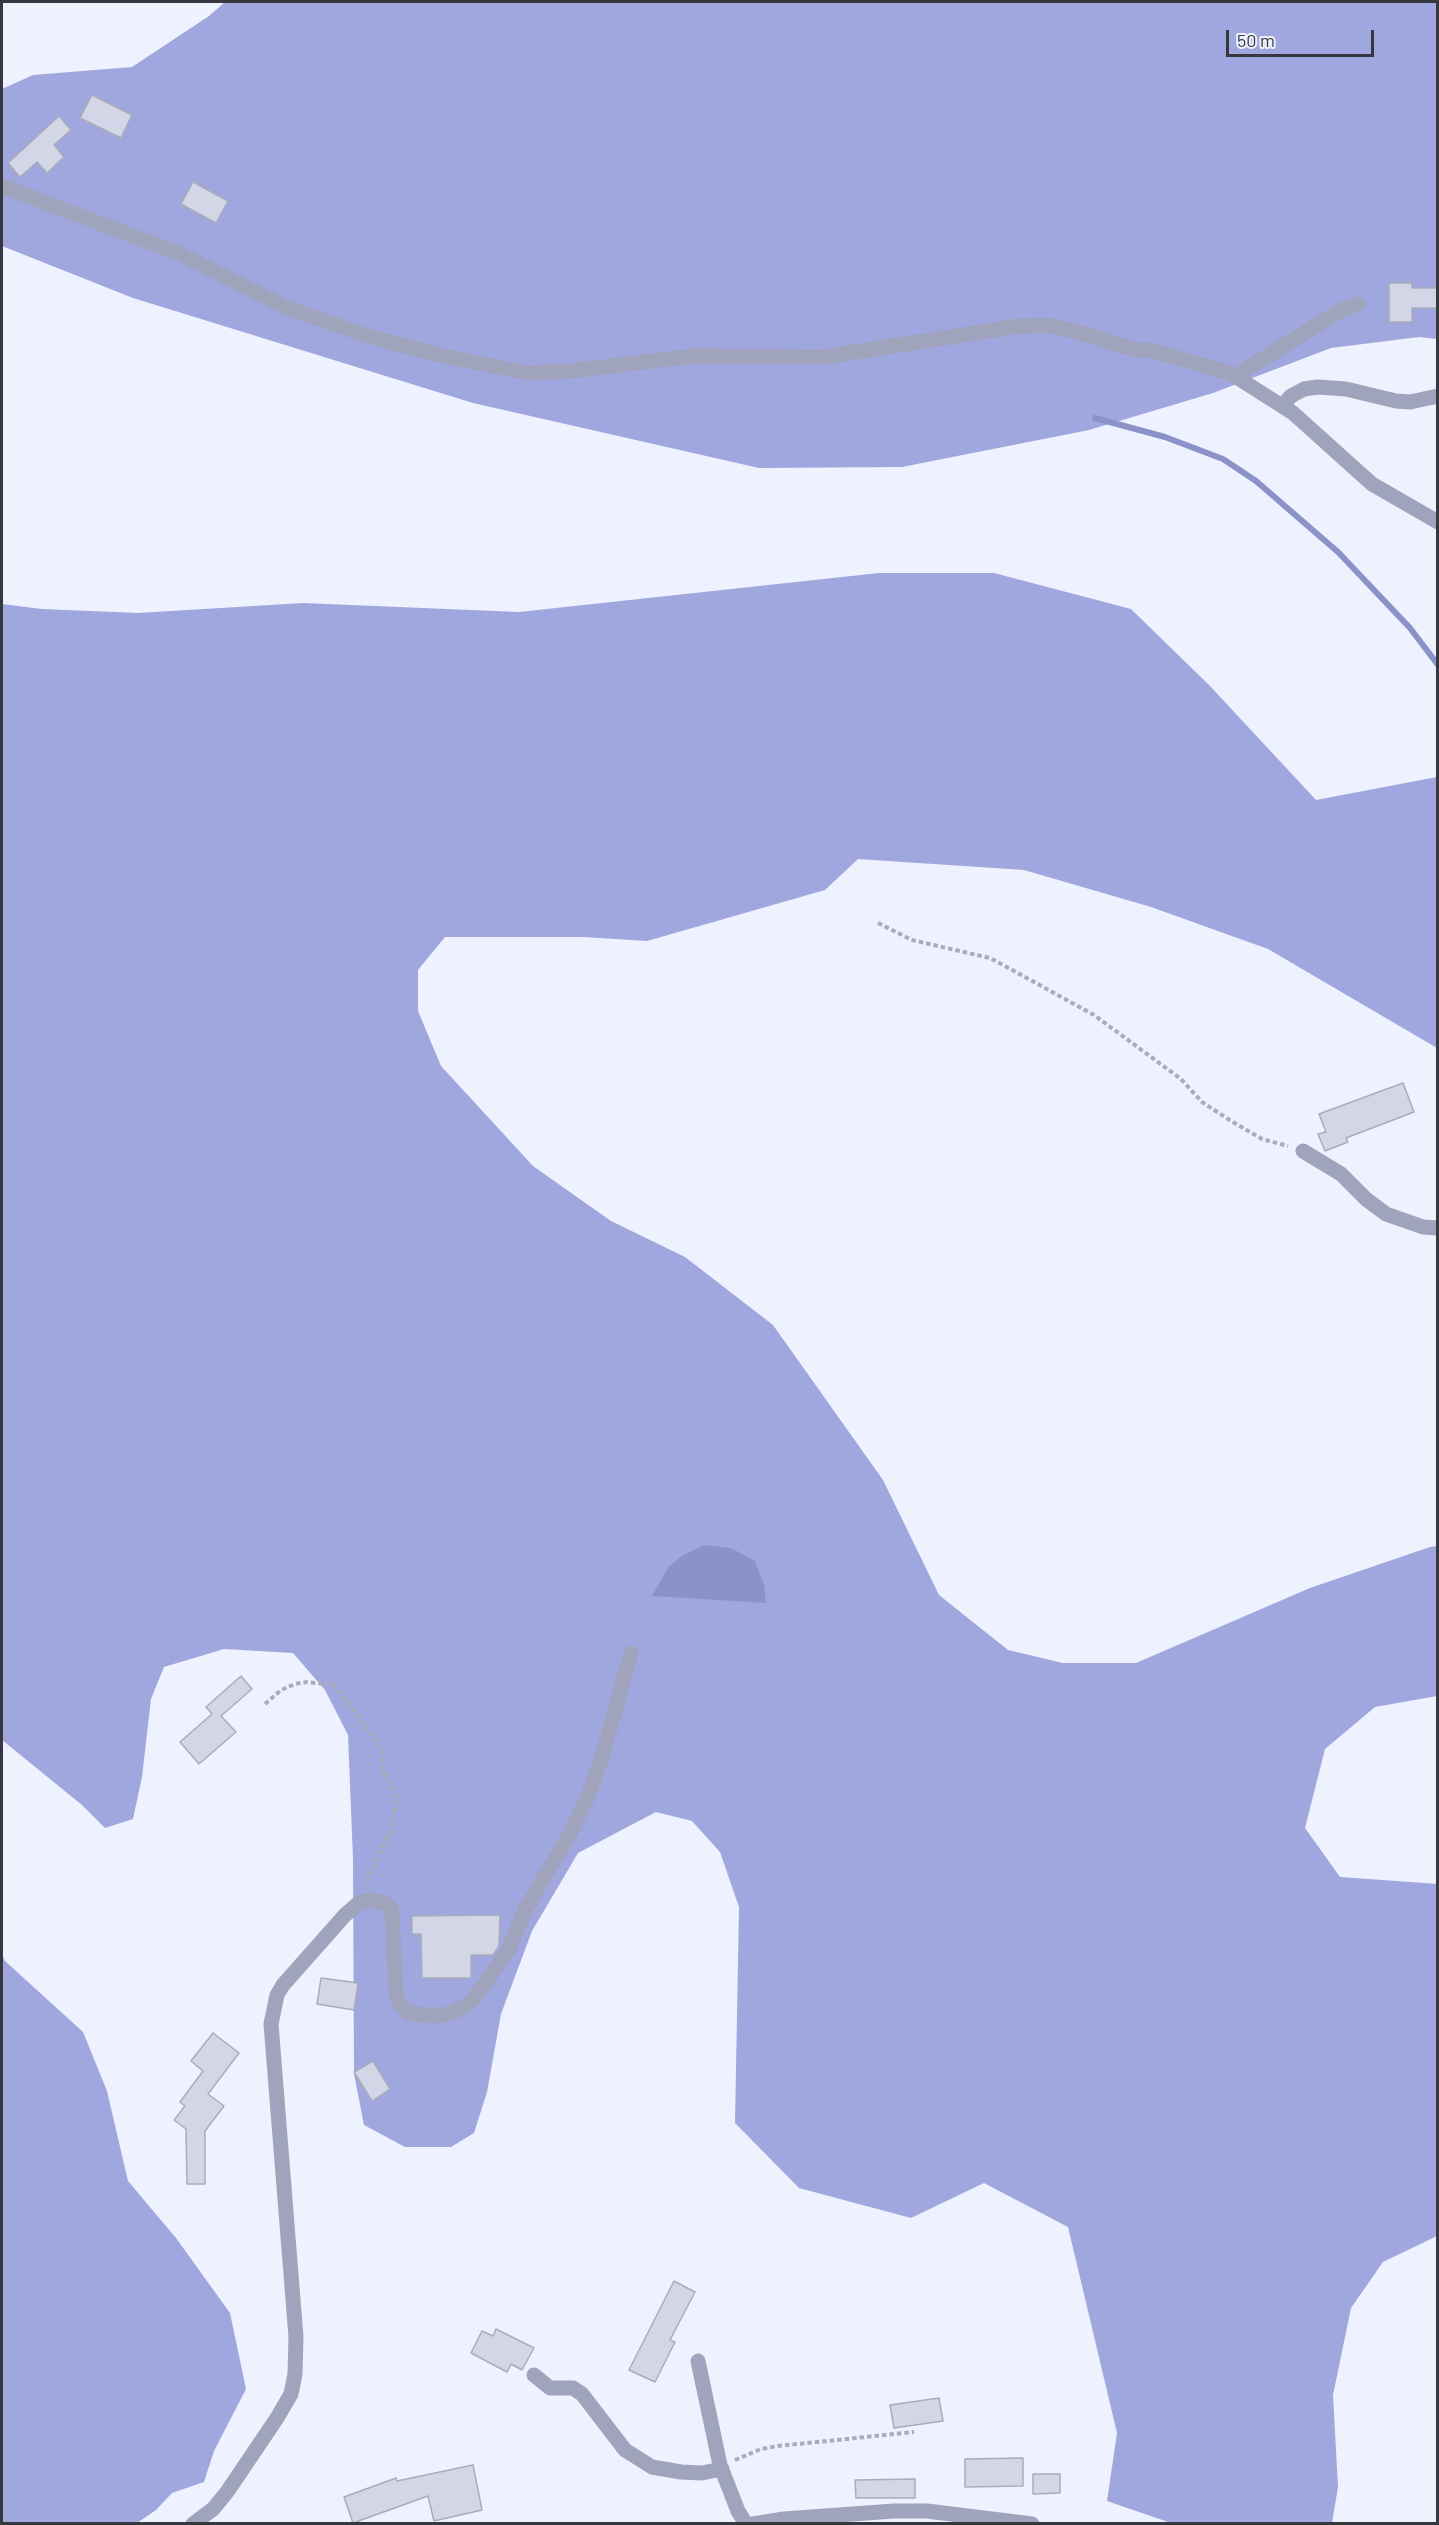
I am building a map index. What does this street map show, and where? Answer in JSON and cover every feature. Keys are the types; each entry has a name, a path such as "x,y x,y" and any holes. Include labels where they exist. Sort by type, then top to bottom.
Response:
{"street":[{"path":"2,186 180,254 287,308 434,354 528,373 569,371 694,356 824,357 986,331 1046,326 1074,331 1133,349 1154,351 1193,362 1237,377 1282,406 1372,484 1437,522"},
{"path":"1237,377 1246,369 1342,310 1358,304"},
{"path":"1282,406 1291,396 1304,389 1318,387 1346,389 1410,402 1437,396"},
{"path":"1303,1151 1341,1174 1366,1199 1386,1214 1423,1227 1437,1228"},
{"path":"193,2523 213,2509 227,2492 291,2394 295,2374 296,2337 272,2024 274,2007 283,1985 345,1915 360,1902 373,1900 387,1904 392,1910 396,1994 400,2005 408,2013 433,2016 449,2014 473,2000 508,1951 526,1908 571,1832 588,1796 602,1757 631,1653"},
{"path":"698,2361 722,2469 738,2511 746,2523"},
{"path":"534,2375 550,2388 573,2388 582,2394 625,2450 652,2467 666,2471 692,2472 722,2469"},
{"path":"753,2523 894,2511 936,2512 1032,2523"}],"path":[{"path":"878,923 912,940 990,958 1005,966 1094,1015 1181,1079 1202,1102 1231,1121 1262,1139 1303,1151"},
{"path":"265,1704 281,1690 295,1684 307,1682 334,1685 373,1736 383,1753 383,1770 394,1794 394,1809 391,1828 360,1902"},
{"path":"722,2469 744,2455 761,2448 914,2432"}],"shaded area":[{"path":"225,2 1437,2 1437,339 1419,337 1331,348 1213,393 1089,430 902,467 759,468 473,403 133,298 2,246 2,89 33,75 132,67 209,16"},
{"path":"879,573 994,573 1131,609 1210,686 1316,800 1437,777 1437,1048 1268,949 1151,907 1024,870 858,859 825,890 647,941 583,937 445,937 418,970 418,1011 441,1066 533,1166 611,1221 685,1257 773,1325 883,1480 939,1595 1008,1650 1063,1663 1136,1663 1310,1588 1437,1546 1437,1696 1375,1707 1325,1749 1305,1828 1340,1877 1438,1884 1437,2236 1383,2262 1351,2308 1333,2395 1338,2487 1332,2523 1171,2523 1107,2501 1117,2433 1068,2227 984,2183 911,2218 799,2188 735,2123 739,1907 720,1852 692,1821 656,1812 578,1853 532,1931 501,2014 487,2092 474,2133 451,2147 405,2147 364,2125 354,2074 353,1859 348,1735 325,1690 293,1653 224,1649 164,1667 151,1699 142,1777 133,1819 105,1828 82,1805 2,1740 2,604 42,609 138,613 303,603 519,612"},
{"path":"704,1545 731,1548 755,1561 764,1585 766,1603 652,1596 669,1566"},
{"path":"2,1955 5,1961 83,2032 107,2091 128,2181 176,2238 230,2313 246,2389 214,2451 204,2482 172,2493 156,2510 137,2523 2,2523"}],"building":[{"path":"92,95 132,115 121,138 80,118"},
{"path":"59,116 71,130 54,145 64,157 47,173 37,162 20,177 8,163"},
{"path":"193,182 228,201 216,223 181,204"},
{"path":"1389,283 1412,283 1412,288 1437,288 1437,308 1412,308 1412,322 1389,322"},
{"path":"1403,1083 1414,1112 1346,1138 1348,1142 1325,1151 1318,1134 1326,1132 1319,1114"},
{"path":"241,1676 252,1689 221,1716 236,1732 199,1764 180,1742 212,1714 206,1707"},
{"path":"500,1915 499,1946 493,1955 471,1955 471,1978 422,1978 421,1934 412,1934 412,1916"},
{"path":"321,1978 358,1983 354,2010 317,2004"},
{"path":"213,2033 239,2053 208,2094 224,2106 205,2131 205,2184 187,2184 186,2129 174,2120 185,2106 180,2102 203,2071 191,2061"},
{"path":"373,2061 390,2089 372,2101 354,2072"},
{"path":"674,2281 695,2292 670,2340 675,2342 655,2382 629,2370"},
{"path":"496,2329 534,2348 522,2370 511,2364 507,2372 471,2353 482,2331 493,2336"},
{"path":"939,2398 943,2421 894,2428 890,2405"},
{"path":"1023,2458 1023,2486 965,2487 965,2459"},
{"path":"473,2465 482,2510 434,2521 428,2496 353,2523 344,2497 396,2478 397,2481"},
{"path":"1033,2474 1060,2474 1060,2493 1033,2494"},
{"path":"915,2479 915,2498 856,2498 855,2480"}],"waterway":[{"path":"1095,418 1165,437 1223,459 1256,481 1338,552 1410,628 1438,665"}]}
